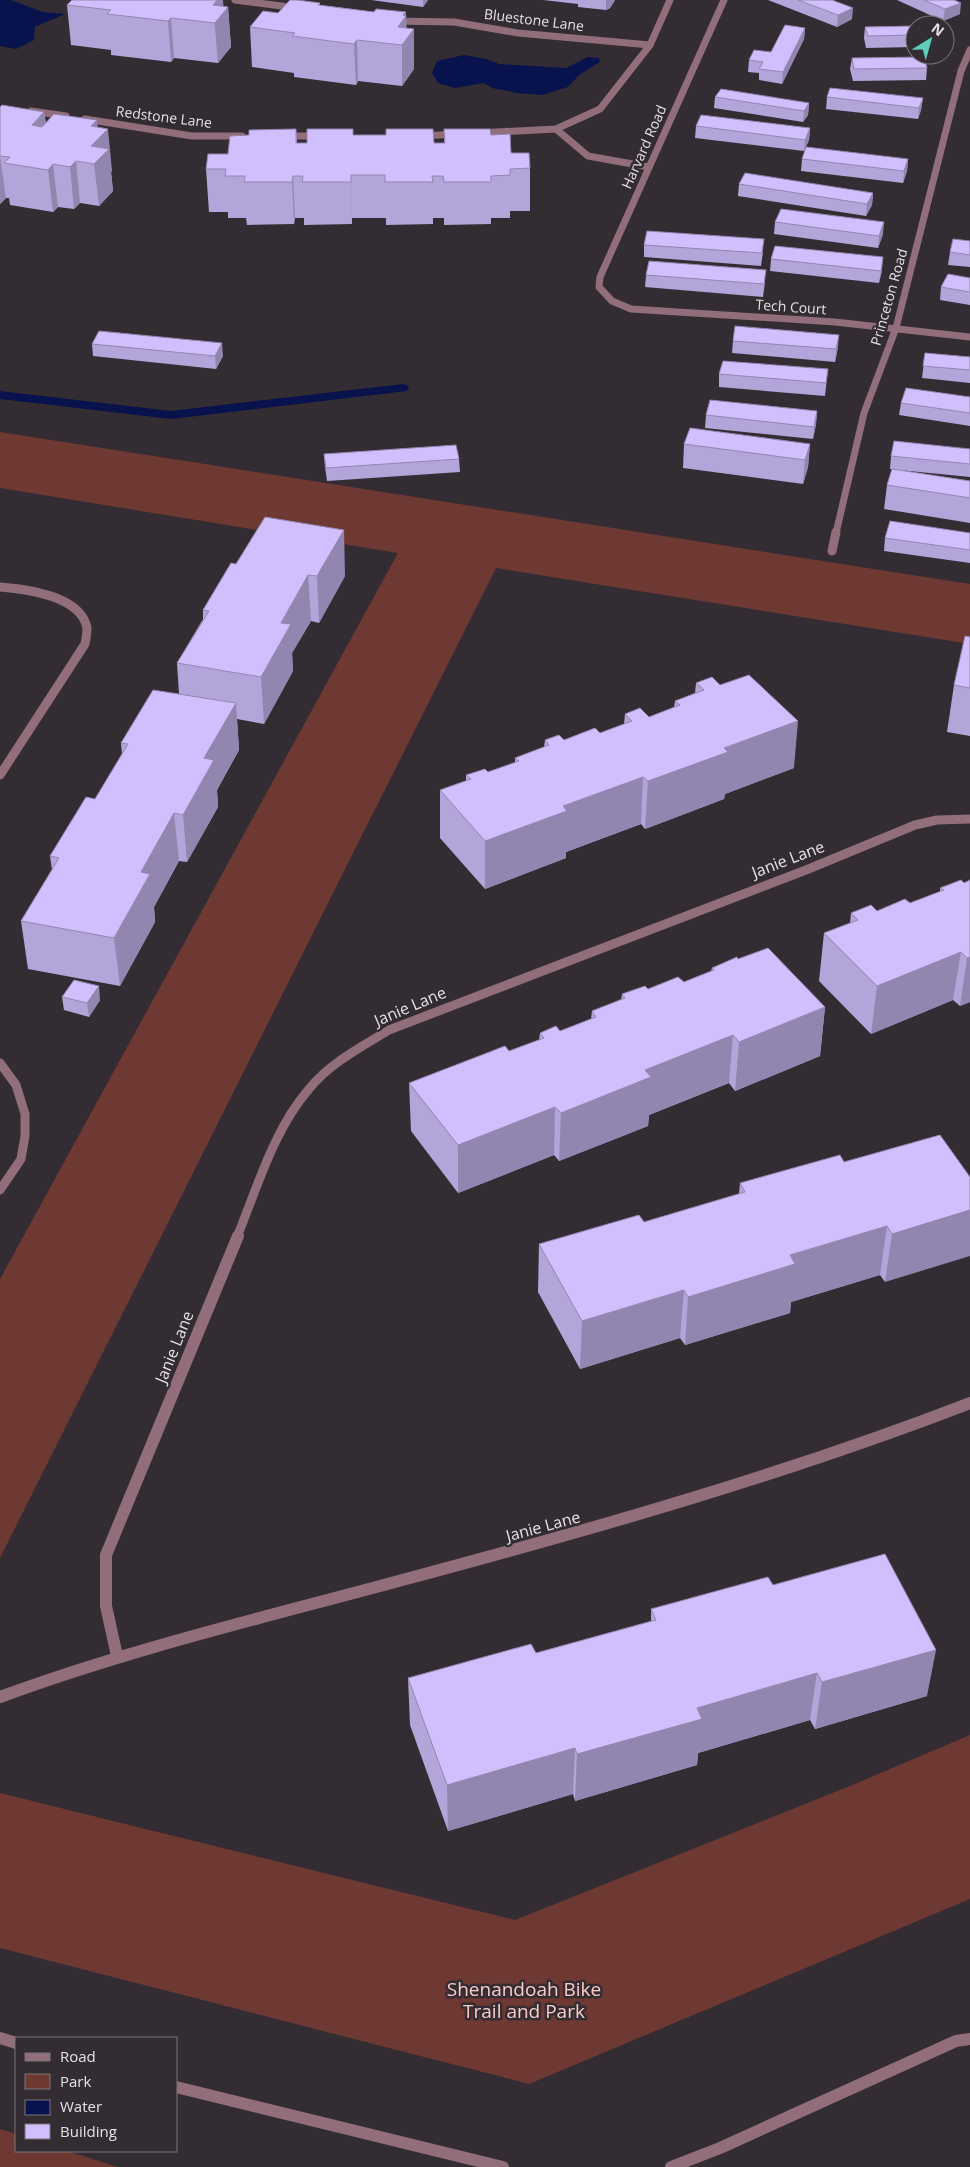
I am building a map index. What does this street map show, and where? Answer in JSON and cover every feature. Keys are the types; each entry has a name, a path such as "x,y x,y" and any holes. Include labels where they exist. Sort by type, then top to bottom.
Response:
{"street":[{"path":"235,0 307,9"},
{"path":"283,6 288,0"},
{"path":"415,136 556,129 600,110 650,45 670,0"},
{"name":"Harvard Road","path":"612,301 599,287 600,277 724,0"},
{"name":"Bluestone Lane","path":"386,21 454,22 518,33 650,45"},
{"name":"Princeton Road","path":"832,551 864,413 896,328 961,71 970,50"},
{"name":"Redstone Lane","path":"19,109 192,136 251,136"},
{"path":"556,129 588,156 649,167"},
{"path":"280,136 330,136"},
{"name":"Tech Court","path":"612,301 631,309 655,312 896,328 970,337"},
{"path":"0,587 27,588 62,601 74,608 86,623 88,637 0,775"},
{"name":"Janie Lane","path":"116,1656 107,1624 104,1601 106,1555 283,1126 309,1088 345,1056 389,1030 806,870 915,825 936,820 970,819"},
{"path":"0,1063 16,1085 25,1114 25,1136 21,1159 0,1190"},
{"name":"Janie Lane","path":"0,1697 116,1656 606,1526 861,1444 970,1403"},
{"path":"0,2038 15,2043"},
{"path":"671,2167 729,2144 956,2041 970,2039"},
{"path":"178,2087 503,2167"}],"green space":[{"path":"0,432 970,584 970,644 496,568 0,1558 0,1279 398,553 0,488"},
{"name":"Shenandoah Bike Trail and Park","path":"970,1735 970,1899 529,2084 0,1948 0,1793 515,1920 850,1786"},
{"path":"0,2129 15,2134 15,2152 70,2152 118,2167 0,2167"}],"water":[{"path":"0,0 11,0 43,12 65,14 35,27 34,40 16,49 0,46"},
{"path":"464,55 487,59 499,64 566,68 588,57 599,58 600,62 579,75 568,87 543,95 517,93 492,88 484,83 455,88 438,83 432,73 437,61"}],"building":[{"path":"72,0 217,0 213,5 228,7 215,23 171,18 168,21 107,14 111,10 67,5"},
{"path":"290,0 374,12 376,9 406,12 403,15 406,16 398,27 414,29 402,45 357,40 354,44 292,36 295,33 250,27 263,11 278,13"},
{"path":"798,0 832,0 853,8 838,15"},
{"path":"924,0 954,0 961,3 945,9"},
{"path":"785,25 805,28 783,72 759,69 763,62 749,60 754,50 771,52"},
{"path":"905,26 905,35 868,36 865,27"},
{"path":"905,57 905,65 926,65 927,68 854,69 852,58"},
{"path":"830,88 923,98 919,108 827,97"},
{"path":"721,89 809,103 804,111 715,97"},
{"path":"2,105 44,112 32,125 42,127 54,114 97,120 91,126 108,129 91,146 109,149 94,164 76,161 70,167 53,164 48,170 4,163 10,157 0,156 0,107"},
{"path":"701,115 810,128 805,140 696,126"},
{"path":"296,129 296,143 307,143 307,129 353,129 353,135 386,135 386,129 433,129 434,143 445,143 444,129 490,129 491,135 510,134 511,153 529,153 530,168 510,169 510,175 491,176 491,182 444,182 443,176 432,176 433,182 385,182 385,175 351,175 351,182 302,182 303,176 293,176 292,182 244,182 245,176 225,176 226,169 206,169 208,154 228,154 230,136 249,135 249,130"},
{"path":"806,147 908,159 904,171 802,159"},
{"path":"745,173 873,193 867,204 739,184"},
{"path":"781,209 884,222 879,236 775,222"},
{"path":"647,231 764,239 762,253 644,245"},
{"path":"953,239 970,241 970,255 950,252"},
{"path":"775,246 883,257 881,271 771,259"},
{"path":"649,261 766,270 764,284 646,275"},
{"path":"948,274 970,278 970,292 941,287"},
{"path":"735,326 839,335 836,349 733,341"},
{"path":"99,331 222,343 215,356 92,344"},
{"path":"925,353 970,357 970,370 923,366"},
{"path":"723,361 828,369 826,383 719,374"},
{"path":"906,388 970,397 970,413 901,403"},
{"path":"710,400 817,411 814,427 706,415"},
{"path":"690,428 810,444 805,460 684,444"},
{"path":"894,441 970,449 970,464 891,456"},
{"path":"456,445 459,459 326,468 324,454"},
{"path":"892,469 970,481 970,498 887,485"},
{"path":"265,517 344,530 317,576 308,575 281,623 291,624 261,677 177,663 209,611 203,610 231,563 236,564"},
{"path":"890,521 970,533 970,550 885,538"},
{"path":"965,636 970,637 970,688 954,685"},
{"path":"749,675 798,721 724,748 728,752 648,781 643,777 563,806 567,811 485,841 440,790 471,779 466,775 485,769 488,772 519,761 515,758 549,745 545,740 559,735 564,740 595,728 600,733 632,721 625,714 640,708 649,717 680,705 675,701 704,690 696,683 712,677 720,685"},
{"path":"153,690 236,703 204,758 214,760 183,815 174,813 141,872 150,874 114,938 21,921 59,858 50,856 86,797 95,799 128,744 121,743"},
{"path":"961,880 964,883 970,880 970,957 967,958 961,952 877,986 824,933 858,920 851,913 871,905 877,911 905,899 910,903 944,890 940,888"},
{"path":"768,948 825,1007 739,1042 733,1035 645,1070 651,1077 561,1113 555,1107 458,1145 409,1083 505,1046 509,1051 544,1038 540,1033 556,1026 560,1031 596,1017 592,1011 625,998 622,994 645,986 648,989 678,977 684,982 714,970 712,968 737,957 738,959"},
{"path":"74,980 99,986 87,1003 62,997"},
{"path":"940,1135 970,1177 970,1210 892,1234 887,1226 790,1255 795,1264 688,1297 684,1290 582,1321 539,1244 639,1215 644,1222 745,1192 740,1183 840,1155 844,1162"},
{"path":"885,1554 936,1650 822,1682 817,1673 697,1708 702,1719 577,1754 575,1748 447,1785 408,1678 531,1644 536,1653 656,1620 651,1609 768,1577 773,1585"}],"waterway":[{"path":"0,395 171,415 403,388"}]}
